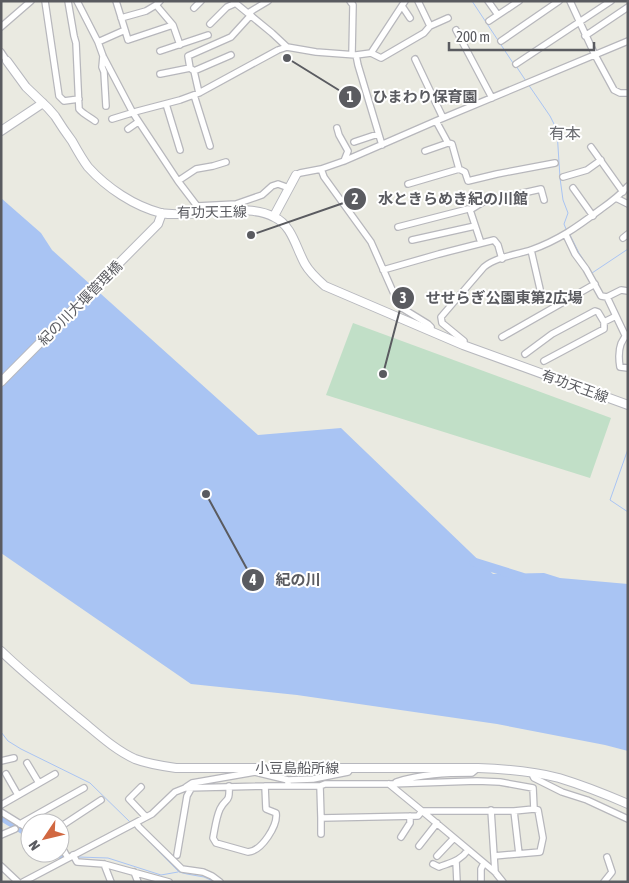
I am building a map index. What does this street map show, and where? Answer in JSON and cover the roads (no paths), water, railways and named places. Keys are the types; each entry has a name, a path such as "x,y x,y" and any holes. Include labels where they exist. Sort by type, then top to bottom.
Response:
{"main road":[{"name":"有功天王線","path":"7,61 26,87 55,116 81,158 96,175 138,205 162,213 258,211 274,216 287,228 310,271 325,286 464,345 628,405"},
{"path":"1,131 43,103"},
{"path":"274,216 296,176"},
{"name":"紀の川大堰管理橋","path":"1,382 158,224 162,213"},
{"name":"小豆島船所線","path":"1,651 20,669 119,750 135,759 152,764 176,768 255,770 351,768 504,769 534,773 574,783 628,804"}],"street":[{"path":"1,27 31,1"},
{"path":"45,1 59,96 64,101 79,99"},
{"path":"68,1 76,43 79,109 95,121"},
{"path":"77,1 103,56 138,122 197,206 236,204 262,195 272,186 278,184 289,188"},
{"path":"116,1 128,40 173,25"},
{"path":"194,8 201,1"},
{"path":"350,1 353,5 354,54 382,145"},
{"path":"426,1 419,3 430,26"},
{"path":"488,1 498,15"},
{"path":"489,21 519,1"},
{"path":"501,40 559,1"},
{"path":"516,64 611,1"},
{"path":"210,24 234,2 287,47"},
{"path":"210,146 188,56 231,37 249,14 266,2"},
{"path":"572,2 585,36 614,90 620,93 628,93"},
{"path":"121,18 146,11 158,3 173,25 180,45"},
{"path":"371,53 403,3"},
{"path":"403,3 410,18"},
{"path":"585,36 628,8"},
{"path":"112,119 197,94 278,50 287,47 316,52 371,53 381,58 424,33 430,26 448,18"},
{"path":"98,42 125,30"},
{"path":"456,30 492,98"},
{"path":"160,51 208,35"},
{"path":"296,176 300,173 321,169 344,161 628,41"},
{"path":"1,52 7,61"},
{"path":"160,74 192,69 231,55"},
{"path":"103,56 102,67 106,106"},
{"path":"415,59 443,118"},
{"path":"166,104 180,150"},
{"path":"436,121 448,143 452,144 459,169"},
{"path":"128,129 138,122"},
{"path":"337,128 339,136 348,151 344,161"},
{"path":"354,142 378,134"},
{"path":"425,151 448,143"},
{"path":"592,147 623,192"},
{"path":"563,177 587,170 601,160"},
{"path":"178,181 196,169 226,162"},
{"path":"408,184 459,169 465,172 468,181 555,163"},
{"path":"321,169 324,177 371,242 398,303 402,308 430,327"},
{"path":"464,345 464,341 442,323 441,317 484,267 490,262 531,250 568,233 616,198 628,186"},
{"path":"573,188 593,216"},
{"path":"398,227 470,210 483,202 542,189 544,200"},
{"path":"616,198 628,204"},
{"path":"470,210 481,243"},
{"path":"412,240 475,226"},
{"path":"568,233 575,254 601,296 607,297 621,290 628,291"},
{"path":"383,270 494,240 498,245 502,258"},
{"path":"531,250 540,290"},
{"path":"502,337 595,284"},
{"path":"607,297 627,334 623,340 618,358 620,367 628,368"},
{"path":"525,354 552,334 595,311 598,312 604,322 604,329 544,360"},
{"path":"604,322 616,316"},
{"path":"1,761 14,758"},
{"path":"27,763 38,783"},
{"path":"23,882 152,814 175,792 185,788 265,786 348,772 351,768"},
{"path":"389,784 410,777 472,772 478,768"},
{"path":"185,788 192,783 255,770 288,783 320,786 325,784 477,781 508,783 533,788 534,809"},
{"path":"534,773 534,778 549,786 587,800 628,819"},
{"path":"6,774 18,795"},
{"path":"1,805 55,774"},
{"path":"389,784 495,872 503,882"},
{"path":"229,786 230,796 220,810 213,838 216,843 248,852 253,851 263,843 275,825 276,813 265,807 265,786"},
{"path":"320,786 321,834"},
{"path":"141,787 129,799 146,817"},
{"path":"177,855 187,796 192,787"},
{"path":"40,813 84,788"},
{"path":"175,792 187,796"},
{"path":"70,820 101,800"},
{"path":"422,810 538,810 543,838 540,852 494,856"},
{"path":"321,818 418,816 422,810"},
{"path":"490,810 495,872"},
{"path":"514,811 519,854"},
{"path":"1,812 20,824"},
{"path":"401,836 410,822 410,816"},
{"path":"419,846 437,823"},
{"path":"133,824 139,827 182,869 202,872 220,882"},
{"path":"1,835 15,829"},
{"path":"437,856 454,838"},
{"path":"434,864 439,868 456,861 468,850"},
{"path":"71,857 77,862 104,864 160,880 168,880 169,882"},
{"path":"604,882 612,872 607,857"},
{"path":"456,861 456,882"},
{"path":"481,882 481,869 484,863"},
{"path":"104,864 111,882"},
{"path":"1,866 18,882"},
{"path":"134,872 138,882"}],"water":[{"path":"1,198 41,233 52,250 258,435 341,428 493,574 544,573 560,578 628,584 628,751 497,724 297,695 191,684 1,553"}],"waterway":[{"path":"472,1 513,63"},
{"path":"516,66 526,81"},
{"path":"528,84 550,116 557,131 560,178 563,200 568,213 564,224 566,229"},
{"path":"570,235 592,273 628,249"},
{"path":"628,449 610,500 628,512"},
{"path":"474,562 522,577"},
{"path":"1,732 8,741 21,749 90,783 130,822"},
{"path":"1,816 20,828"},
{"path":"135,827 179,872 204,877 215,882"},
{"path":"78,857 108,858 161,875 178,872"}],"place":[{"name":"ひまわり保育園","path":"287,58"},
{"name":"水ときらめき紀の川館","path":"251,235"},
{"name":"せせらぎ公園東第2広場","path":"383,374"},
{"name":"紀の川","path":"206,494"}],"district":[{"name":"有本","path":"565,133"}]}
